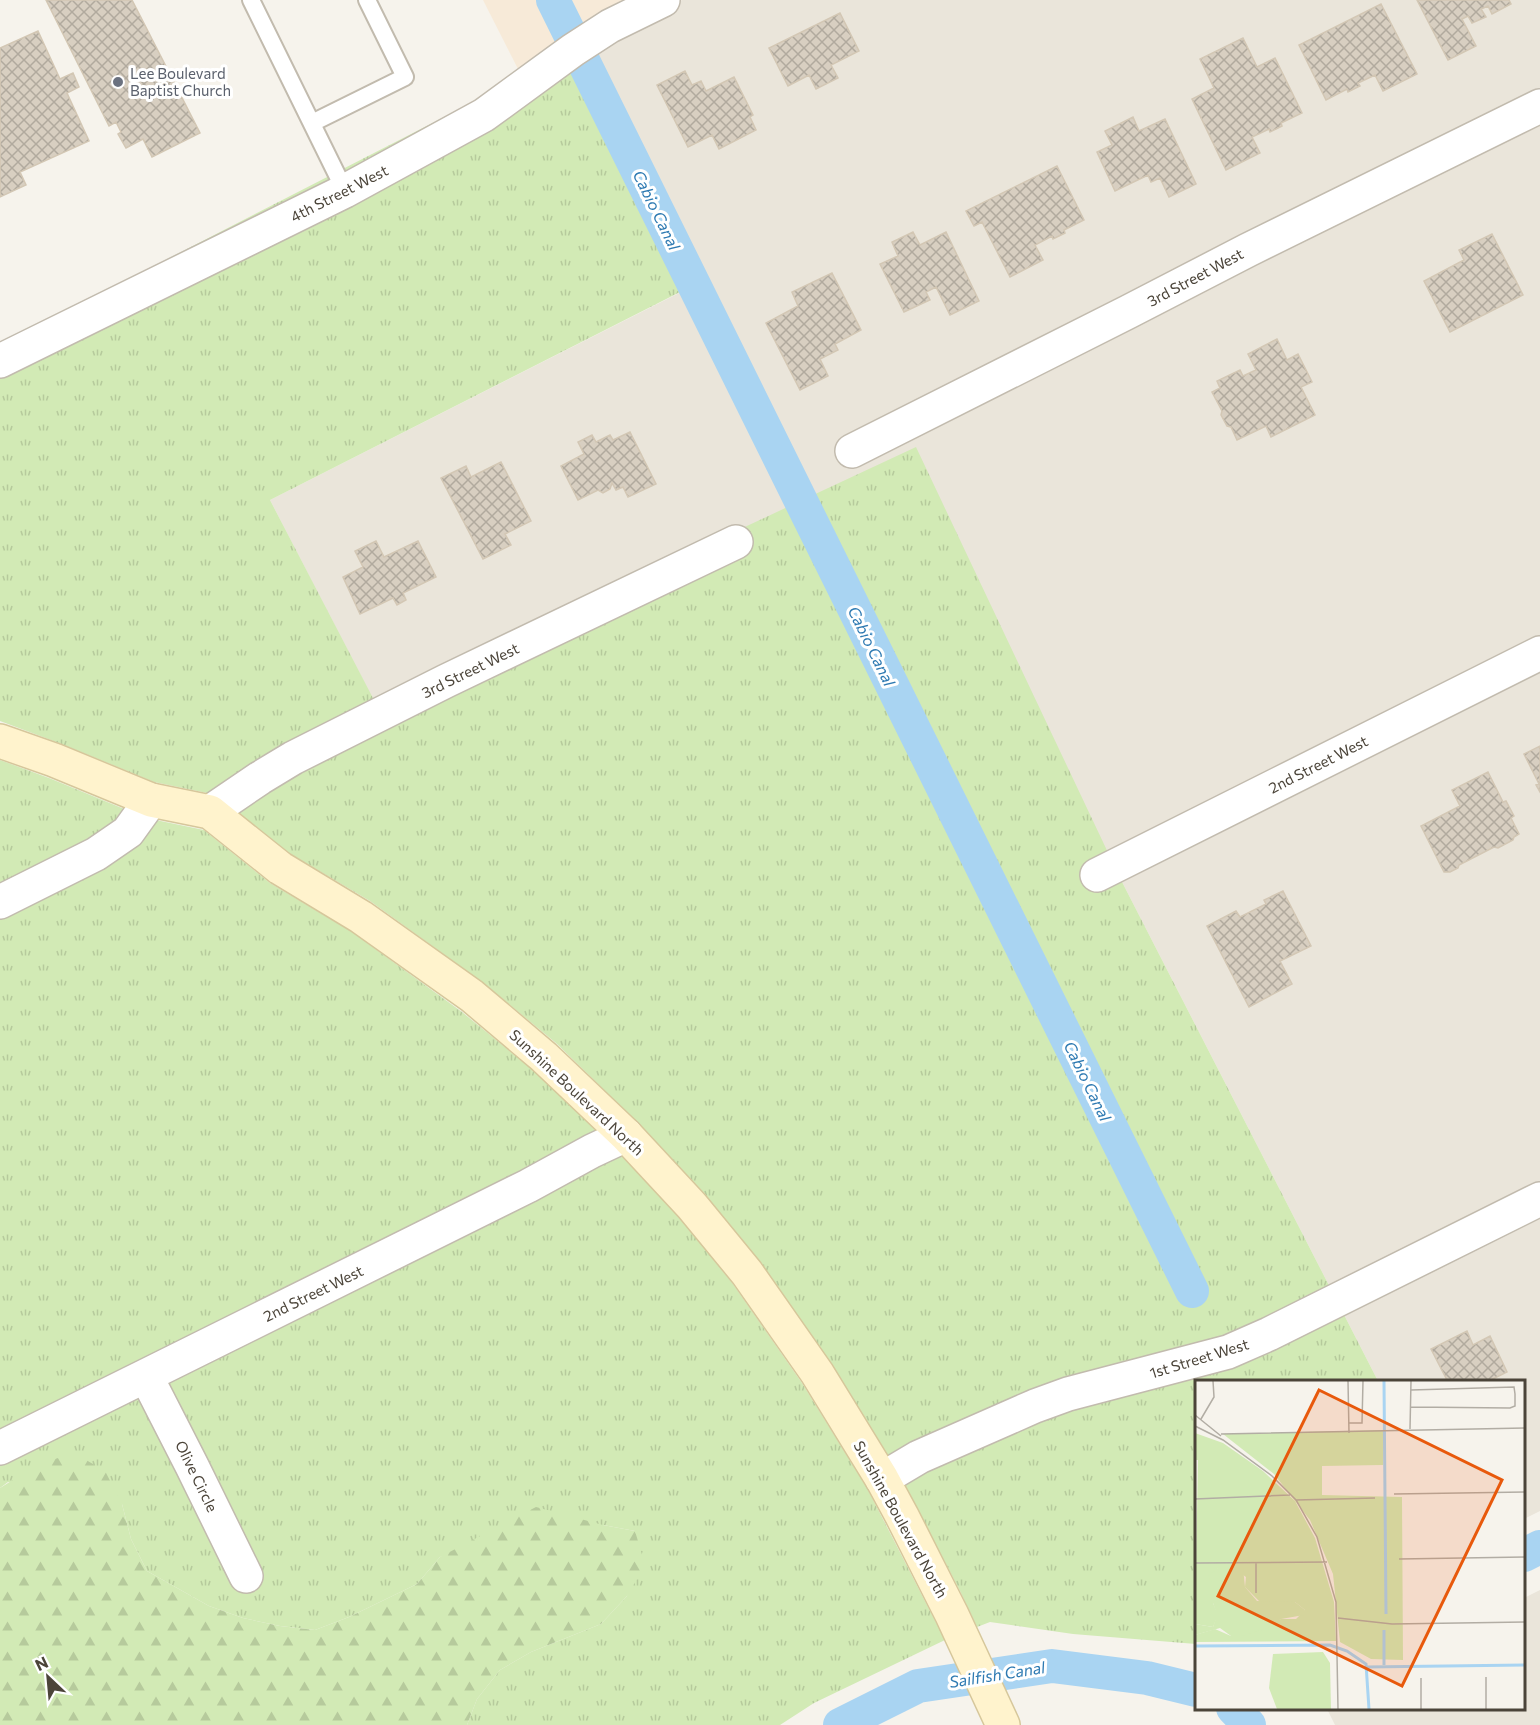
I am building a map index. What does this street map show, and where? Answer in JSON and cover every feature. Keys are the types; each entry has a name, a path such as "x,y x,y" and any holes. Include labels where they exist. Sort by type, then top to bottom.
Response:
{"street":[{"name":"4th Street West","path":"0,361 345,191 484,115 610,26 663,0"},
{"name":"3rd Street West","path":"852,452 1248,250 1540,106"},
{"name":"3rd Street West","path":"210,812 293,758 446,681 736,542"},
{"name":"2nd Street West","path":"1097,875 1540,653"},
{"name":"Sunshine Boulevard North","path":"0,741 54,760 151,800 210,812 280,868 360,917 472,996 544,1057 626,1135 693,1206 747,1273 817,1373 882,1479 952,1616 1001,1721"},
{"path":"0,902 96,854 128,832 151,800"},
{"name":"2nd Street West","path":"0,1448 626,1135"},
{"name":"1st Street West","path":"882,1479 919,1457 1035,1406 1068,1394 1228,1352 1269,1334 1540,1199"},
{"name":"Olive Circle","path":"146,1376 246,1576"}],"lane":[{"path":"251,0 345,191"},
{"path":"312,123 405,77 367,0"}],"shaded area":[{"path":"483,0 682,0 522,77"},
{"path":"682,0 1540,0 1540,1511 1525,1518 1525,1380 1377,1380 1121,880 374,701 270,500 681,292 573,52"},
{"path":"1540,1590 1540,1725 1335,1725 1328,1710 1525,1710 1525,1598"}],"green space":[{"path":"573,52 682,291 270,500 374,700 916,447 1121,880 1377,1380 1195,1380 1195,1644 1073,1634 990,1622 977,1627 897,1470 831,1363 760,1263 704,1193 637,1122 556,1043 482,982 370,901 289,853 220,798 212,794 154,782 0,721 0,345"},
{"path":"0,760 146,818 204,830 270,883 352,932 462,1012 534,1071 614,1148 680,1218 733,1284 802,1383 867,1488 945,1640 814,1703 780,1725 467,1725 477,1699 500,1670 531,1652 601,1624 627,1596 635,1531 603,1525 440,1557 417,1584 349,1617 315,1630 280,1626 243,1618 209,1606 147,1571 131,1539 122,1504 8,1482 0,1488"},
{"path":"74,1453 105,1471 122,1504 131,1539 147,1571 209,1606 243,1618 280,1626 315,1630 349,1617 417,1584 440,1557 536,1507 635,1531 645,1565 627,1596 601,1624 531,1652 500,1670 477,1699 467,1725 0,1725 0,1488 39,1464"}],"building":[{"path":"46,0 132,0 200,133 152,157 143,139 126,148 118,134 121,132 116,122 109,126"},
{"path":"1417,0 1509,0 1511,4 1492,14 1488,6 1481,9 1486,17 1472,23 1468,16 1462,19 1476,46 1448,60"},
{"path":"1381,4 1417,74 1383,91 1375,75 1358,83 1360,86 1348,92 1347,89 1326,100 1299,45"},
{"path":"840,13 859,51 831,65 838,78 816,89 809,75 788,86 769,48"},
{"path":"38,31 60,79 73,73 79,87 67,93 89,141 20,172 26,185 0,197 0,48"},
{"path":"1243,38 1257,67 1275,58 1302,113 1281,123 1282,126 1270,132 1269,129 1252,137 1260,153 1226,170 1192,99 1214,88 1200,59"},
{"path":"685,71 692,85 701,81 706,91 734,77 753,115 750,117 756,130 719,149 712,135 688,147 657,85"},
{"path":"1133,117 1139,131 1165,119 1196,184 1169,197 1160,178 1151,182 1148,175 1115,191 1097,152 1112,145 1105,131"},
{"path":"1057,166 1084,220 1064,230 1065,233 1053,239 1052,236 1035,245 1043,260 1010,277 982,222 974,226 966,211"},
{"path":"913,232 920,245 946,232 979,301 950,315 936,287 926,292 930,300 904,312 880,264 898,256 892,242"},
{"path":"1492,234 1523,295 1450,332 1424,281 1464,260 1459,250"},
{"path":"832,273 861,330 835,344 838,350 820,359 828,376 800,390 766,323 798,306 792,292"},
{"path":"1277,339 1287,360 1298,354 1312,382 1301,387 1315,415 1271,437 1266,426 1237,440 1231,427 1227,426 1221,415 1222,411 1212,392 1220,388 1217,381 1240,370 1243,376 1256,370 1248,354"},
{"path":"630,432 656,484 628,497 623,487 616,490 612,483 610,489 603,493 598,490 578,500 561,466 584,454 578,442 592,435 596,442 610,435 613,440"},
{"path":"501,462 531,521 505,534 511,545 483,559 441,478 466,466 471,477"},
{"path":"376,541 384,557 418,541 436,577 403,593 406,600 397,605 393,598 360,614 343,577 363,567 355,551"},
{"path":"1540,746 1540,792 1536,785 1539,784 1524,754"},
{"path":"1488,772 1503,802 1506,801 1514,816 1511,818 1519,834 1498,848 1494,847 1450,872 1444,872 1421,826 1460,806 1452,790"},
{"path":"1283,891 1311,946 1280,961 1292,984 1249,1007 1207,926 1236,911 1240,917 1266,904 1264,900"},
{"path":"1467,1331 1473,1345 1490,1336 1507,1372 1491,1380 1447,1380 1431,1349"}],"waterway":[{"name":"Cabio Canal","path":"553,0 1192,1291"},
{"path":"1525,1554 1540,1547"},
{"name":"Sailfish Canal","path":"840,1725 918,1686 1052,1666 1147,1678 1195,1690"},
{"name":"Sailfish Canal","path":"1235,1710 1249,1725"}],"place":[{"name":"Lee Boulevard Baptist Church","path":"118,82"}]}
